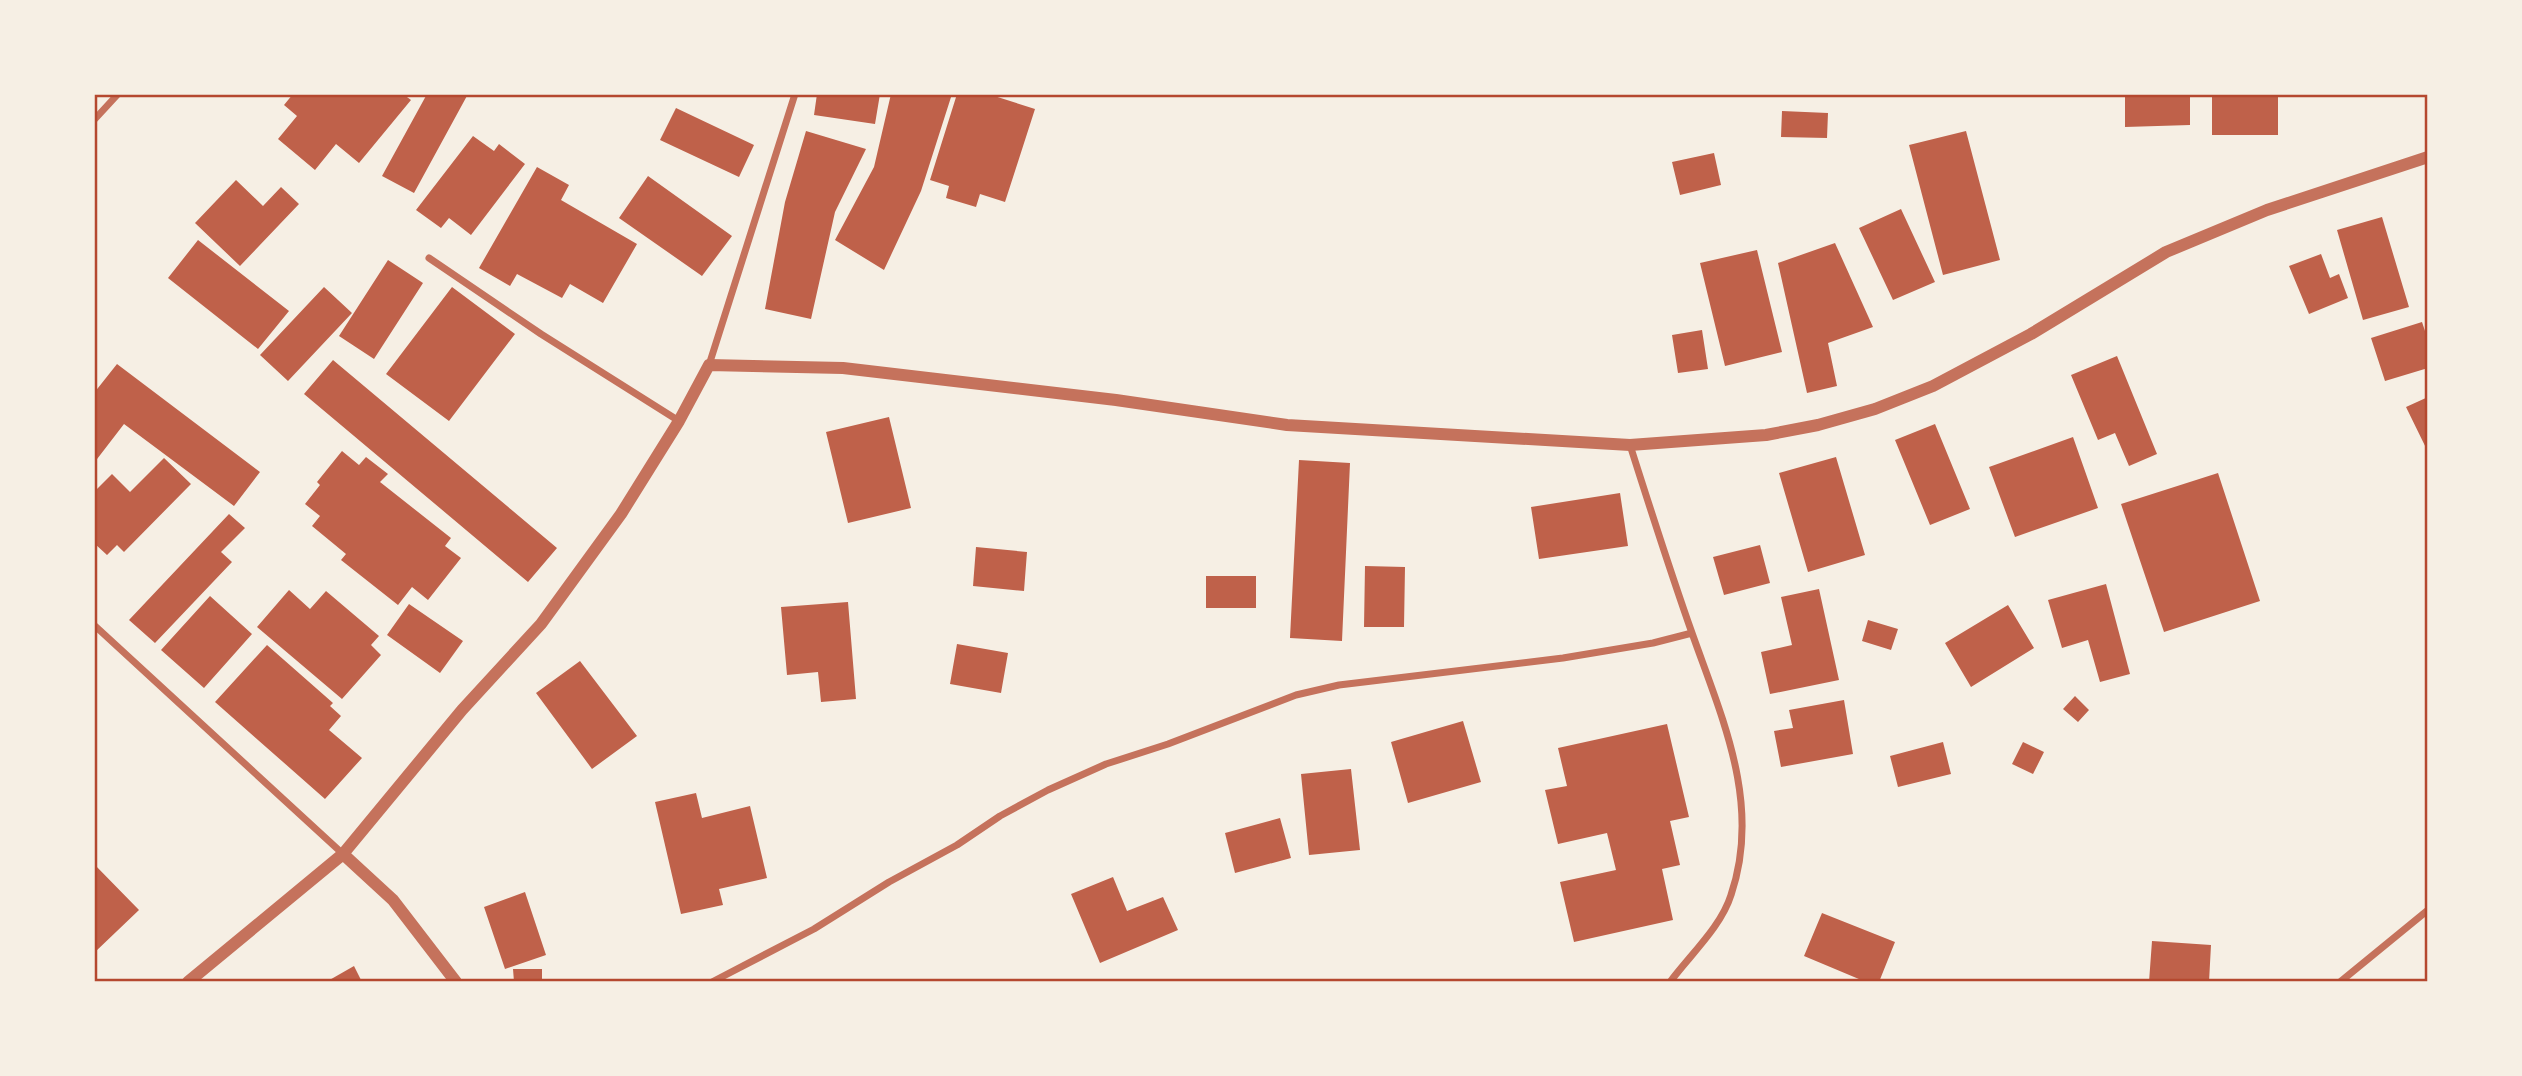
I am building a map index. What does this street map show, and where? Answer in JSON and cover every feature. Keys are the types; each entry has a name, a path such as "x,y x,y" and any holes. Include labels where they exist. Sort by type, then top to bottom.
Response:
{"street":[{"path":"94,120 118,94"},
{"path":"188,982 343,854 462,710 541,624 621,514 679,421 709,365 795,94"},
{"path":"709,365 842,368 1116,400 1287,425 1630,445 1766,435 1818,425 1875,409 1933,386 2031,334 2176,248 2267,210 2427,157"},
{"path":"429,258 541,334 679,421"},
{"path":"1630,445 1692,633 1723,715 1743,806 1742,846 1730,899 1703,942 1670,982"},
{"path":"94,625 393,900 456,982"},
{"path":"712,982 814,929 957,845 1000,816 1048,790 1106,764 1168,744 1296,695 1339,685 1563,658 1653,643 1692,633"},
{"path":"2340,982 2427,911"}],"building":[{"path":"293,94 403,94 411,100 359,163 336,144 315,170 278,139 297,116 284,105"},
{"path":"427,94 468,94 414,193 382,176"},
{"path":"817,94 880,94 875,124 814,115"},
{"path":"891,94 952,94 921,191 884,270 835,240 874,167"},
{"path":"957,94 988,94 1035,109 1005,202 980,194 976,207 946,198 949,186 930,180"},
{"path":"2125,94 2190,94 2190,125 2125,127"},
{"path":"2212,94 2278,94 2278,135 2212,135"},
{"path":"676,108 754,145 739,177 660,140"},
{"path":"1782,111 1828,113 1827,138 1781,137"},
{"path":"806,131 866,149 835,212 811,319 765,309 785,202"},
{"path":"1966,131 2000,260 1943,275 1909,145"},
{"path":"473,136 494,151 499,144 525,164 471,235 449,218 441,228 416,210"},
{"path":"1714,153 1721,185 1680,195 1672,162"},
{"path":"537,167 569,185 561,200 637,244 603,303 570,284 562,298 517,274 510,286 479,268"},
{"path":"648,176 732,236 702,276 619,218"},
{"path":"236,180 263,206 281,187 299,204 240,266 195,223"},
{"path":"1901,209 1935,282 1893,300 1859,228"},
{"path":"2382,217 2409,307 2363,320 2337,230"},
{"path":"198,240 289,311 258,349 168,278"},
{"path":"1835,243 1873,327 1828,343 1837,386 1807,393 1778,263"},
{"path":"1757,250 1782,352 1725,366 1700,263"},
{"path":"2321,254 2330,278 2339,274 2348,298 2309,314 2289,266"},
{"path":"388,260 423,283 374,359 339,336"},
{"path":"324,287 352,313 288,381 260,355"},
{"path":"452,287 515,334 449,421 386,374"},
{"path":"2422,322 2428,340 2428,368 2385,381 2371,338"},
{"path":"1702,330 1708,369 1678,373 1672,335"},
{"path":"2117,356 2157,454 2129,466 2115,433 2098,440 2071,375"},
{"path":"333,360 557,548 528,582 304,394"},
{"path":"117,364 260,472 234,506 124,424 94,463 94,393"},
{"path":"2428,397 2428,452 2406,407"},
{"path":"889,417 911,508 848,523 826,432"},
{"path":"1935,424 1970,509 1930,525 1895,440"},
{"path":"2073,437 2098,508 2015,537 1989,467"},
{"path":"342,451 359,465 366,457 388,474 380,482 451,538 445,546 461,558 428,600 412,587 398,605 341,560 346,554 312,526 320,516 305,504 320,485 317,482"},
{"path":"1836,457 1865,555 1808,572 1779,473"},
{"path":"164,458 191,484 124,552 117,545 107,555 94,543 94,492 112,474 130,492"},
{"path":"1299,460 1350,463 1342,641 1290,638"},
{"path":"2218,473 2260,601 2164,632 2121,504"},
{"path":"1620,493 1628,546 1539,559 1531,507"},
{"path":"229,514 245,528 221,552 232,562 155,643 129,620"},
{"path":"1760,545 1770,583 1724,595 1713,557"},
{"path":"976,547 1027,552 1024,591 973,586"},
{"path":"1365,566 1405,567 1404,627 1364,627"},
{"path":"1206,576 1256,576 1256,608 1206,608"},
{"path":"2106,584 2130,674 2100,682 2088,640 2062,648 2048,600"},
{"path":"1819,589 1839,680 1770,694 1761,652 1792,645 1781,597"},
{"path":"289,590 310,609 326,591 379,636 371,645 381,655 342,699 257,627"},
{"path":"210,596 252,634 204,688 161,650"},
{"path":"848,602 856,699 821,702 818,672 787,675 781,607"},
{"path":"409,604 463,641 440,673 387,635"},
{"path":"2008,605 2034,648 1971,687 1945,643"},
{"path":"1868,620 1898,629 1891,650 1862,641"},
{"path":"957,644 1008,653 1001,693 950,684"},
{"path":"267,645 333,703 330,706 341,716 329,730 362,758 325,799 215,702"},
{"path":"580,661 637,736 592,769 536,693"},
{"path":"2075,696 2089,710 2078,722 2063,709"},
{"path":"1844,700 1853,754 1781,767 1774,731 1793,728 1789,710"},
{"path":"1463,721 1481,782 1408,803 1391,742"},
{"path":"1667,724 1689,817 1670,821 1680,865 1662,869 1673,920 1574,942 1560,882 1616,870 1607,833 1558,844 1545,790 1567,786 1558,748"},
{"path":"1943,742 1951,774 1898,787 1890,756"},
{"path":"2023,742 2044,752 2033,774 2012,764"},
{"path":"1351,769 1360,850 1309,855 1301,774"},
{"path":"696,793 702,818 750,806 767,878 719,889 723,905 681,914 655,802"},
{"path":"1280,818 1291,858 1235,873 1225,833"},
{"path":"94,864 139,910 94,953"},
{"path":"1113,877 1127,911 1163,897 1178,930 1100,963 1071,894"},
{"path":"525,892 546,955 505,969 484,907"},
{"path":"1822,913 1895,942 1879,982 1866,982 1804,956"},
{"path":"2152,941 2211,945 2209,982 2149,982"},
{"path":"354,966 362,982 326,982"},
{"path":"513,969 542,969 542,982 514,982"}]}
